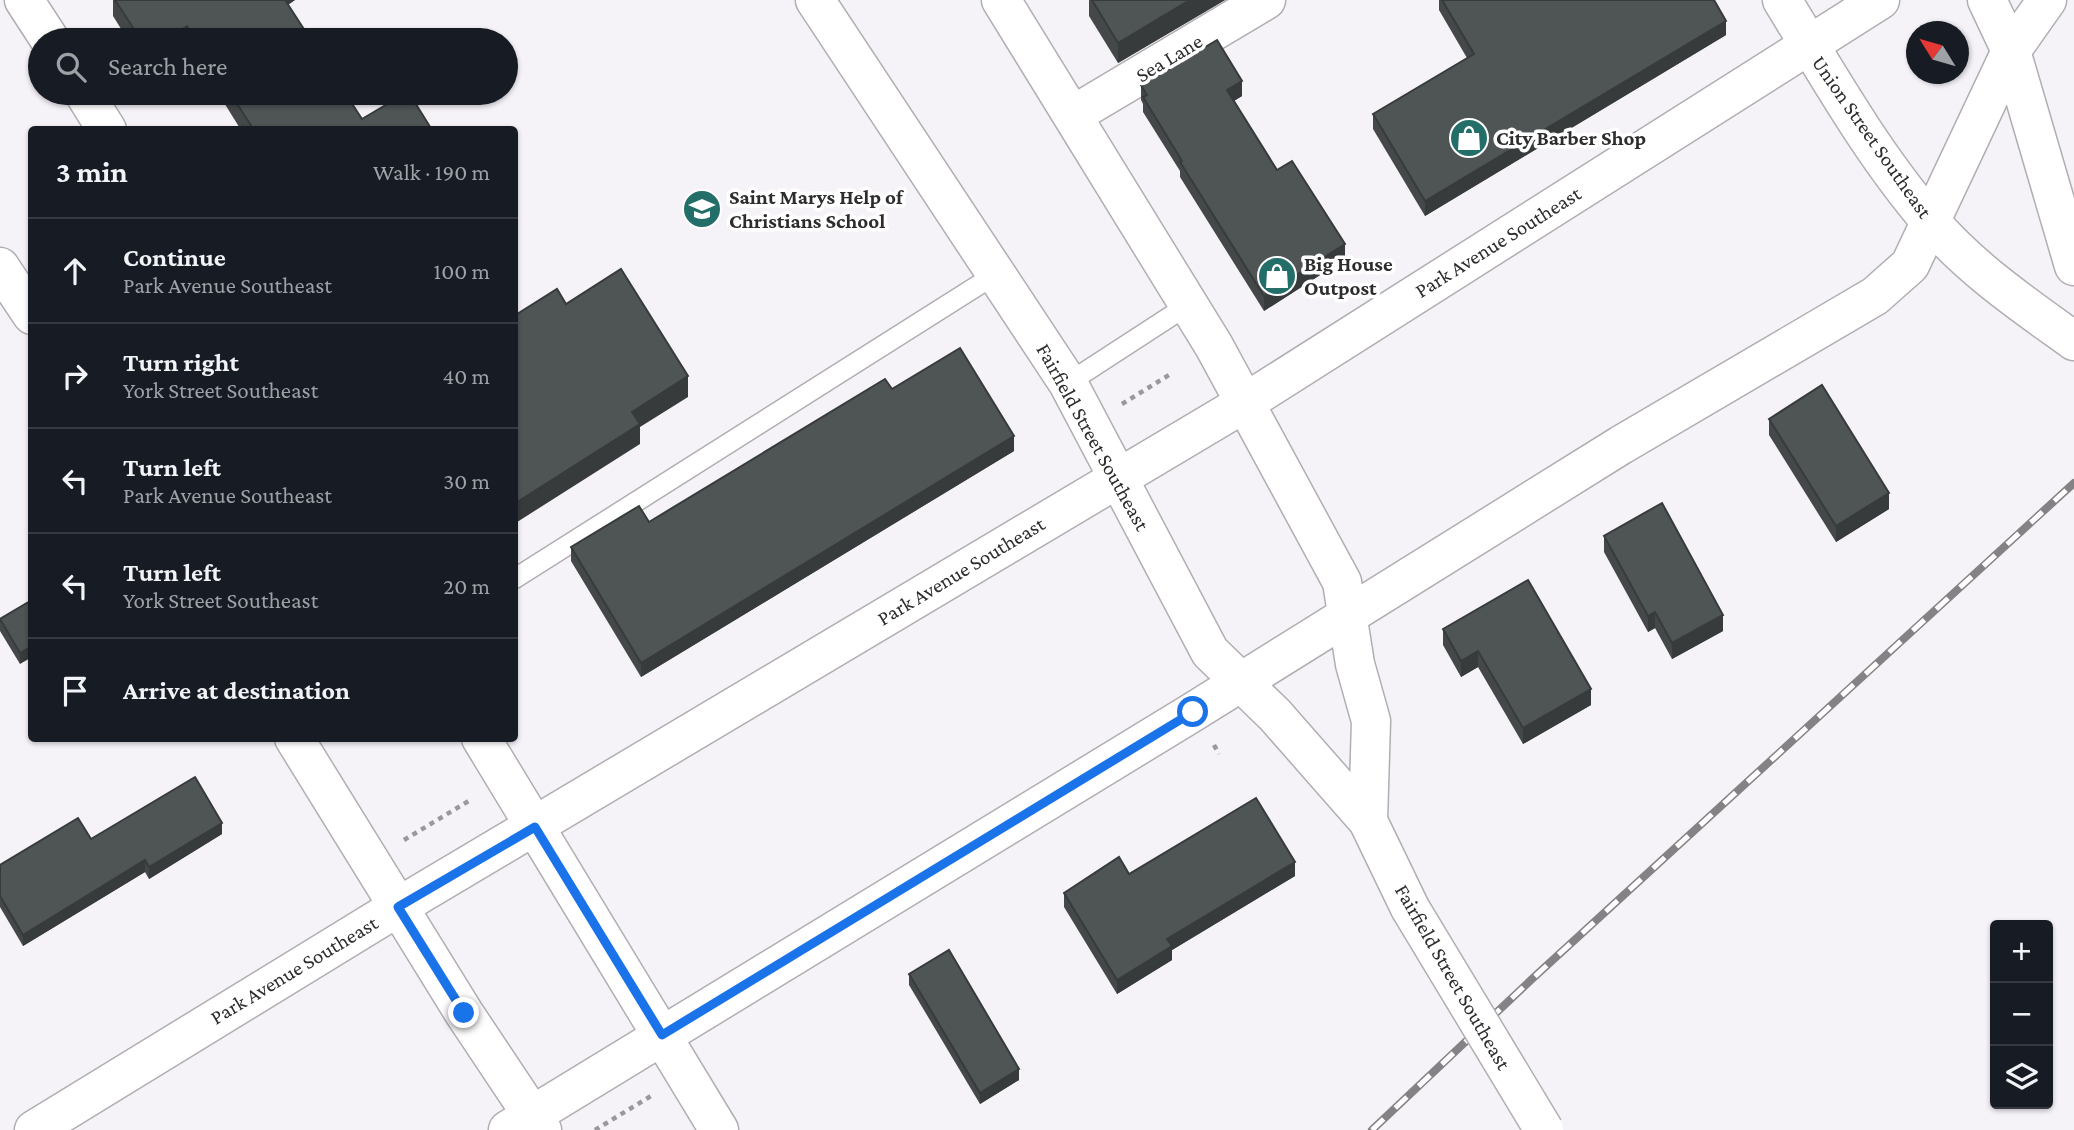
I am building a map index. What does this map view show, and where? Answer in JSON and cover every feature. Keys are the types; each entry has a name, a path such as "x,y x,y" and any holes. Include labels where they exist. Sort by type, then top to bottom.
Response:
{"street":[{"path":"24,0 42,28"},
{"name":"Fairfield Street Southeast","path":"1001,0 1188,304 1342,582 1355,664 1371,721 1368,821"},
{"name":"Sea Lane","path":"1073,116 1266,0"},
{"name":"Union Street Southeast","path":"1782,0 1888,166 1931,223 1986,276 2074,341"},
{"name":"Park Avenue Southeast","path":"34,1130 398,907 1243,404 1880,0"},
{"path":"1987,0 2011,51 2074,266"},
{"path":"296,742 528,1125 662,1035 1240,683 1622,445 1875,296 1910,265 2011,51 2047,0"},
{"name":"Fairfield Street Southeast","path":"826,4 1068,383 1210,652 1275,715 1368,821 1410,908 1544,1130"},
{"path":"91,105 105,126"},
{"path":"0,267 28,309"},
{"path":"483,742 719,1130"}],"lane":[{"path":"518,576 996,274"},
{"path":"1068,383 1188,304"}],"path":[{"path":"1116,408 1169,374"},
{"path":"392,848 481,793"},
{"path":"595,1130 654,1095"}],"building":[{"path":"115,0 285,0 303,28 187,26 133,28"},
{"path":"1092,0 1190,0 1118,43"},
{"path":"1442,0 1714,0 1726,21 1425,201 1373,114 1474,54"},
{"path":"1217,40 1242,81 1227,90 1277,170 1292,161 1345,244 1264,296 1180,162 1182,161 1143,97 1147,95 1141,85"},
{"path":"238,105 353,105 362,119 386,105 416,105 430,126 251,126"},
{"path":"621,269 688,376 632,412 640,424 518,501 518,313 557,289 566,304"},
{"path":"960,348 1014,436 641,663 571,547 639,506 649,522 885,379 892,389"},
{"path":"1822,385 1889,493 1836,526 1769,419"},
{"path":"1662,503 1723,615 1672,643 1655,612 1648,616 1604,536"},
{"path":"1528,580 1591,689 1523,728 1478,651 1461,661 1443,629"},
{"path":"28,602 28,648 20,653 0,619"},
{"path":"195,777 222,823 149,867 145,860 23,935 0,896 0,865 78,818 91,839"},
{"path":"1256,798 1295,862 1167,939 1172,946 1117,980 1064,893 1119,857 1129,874"},
{"path":"949,950 1019,1069 980,1093 909,974"}],"railway":[{"path":"1372,1130 1532,979 2074,483"}],"place":[{"name":"City Barber Shop","path":"1469,138"},
{"name":"Saint Marys Help of Christians School","path":"702,209"},
{"name":"Big House Outpost","path":"1277,276"}],"route":[{"path":"464,1013 398,907 535,827 662,1035 1193,712"}]}
